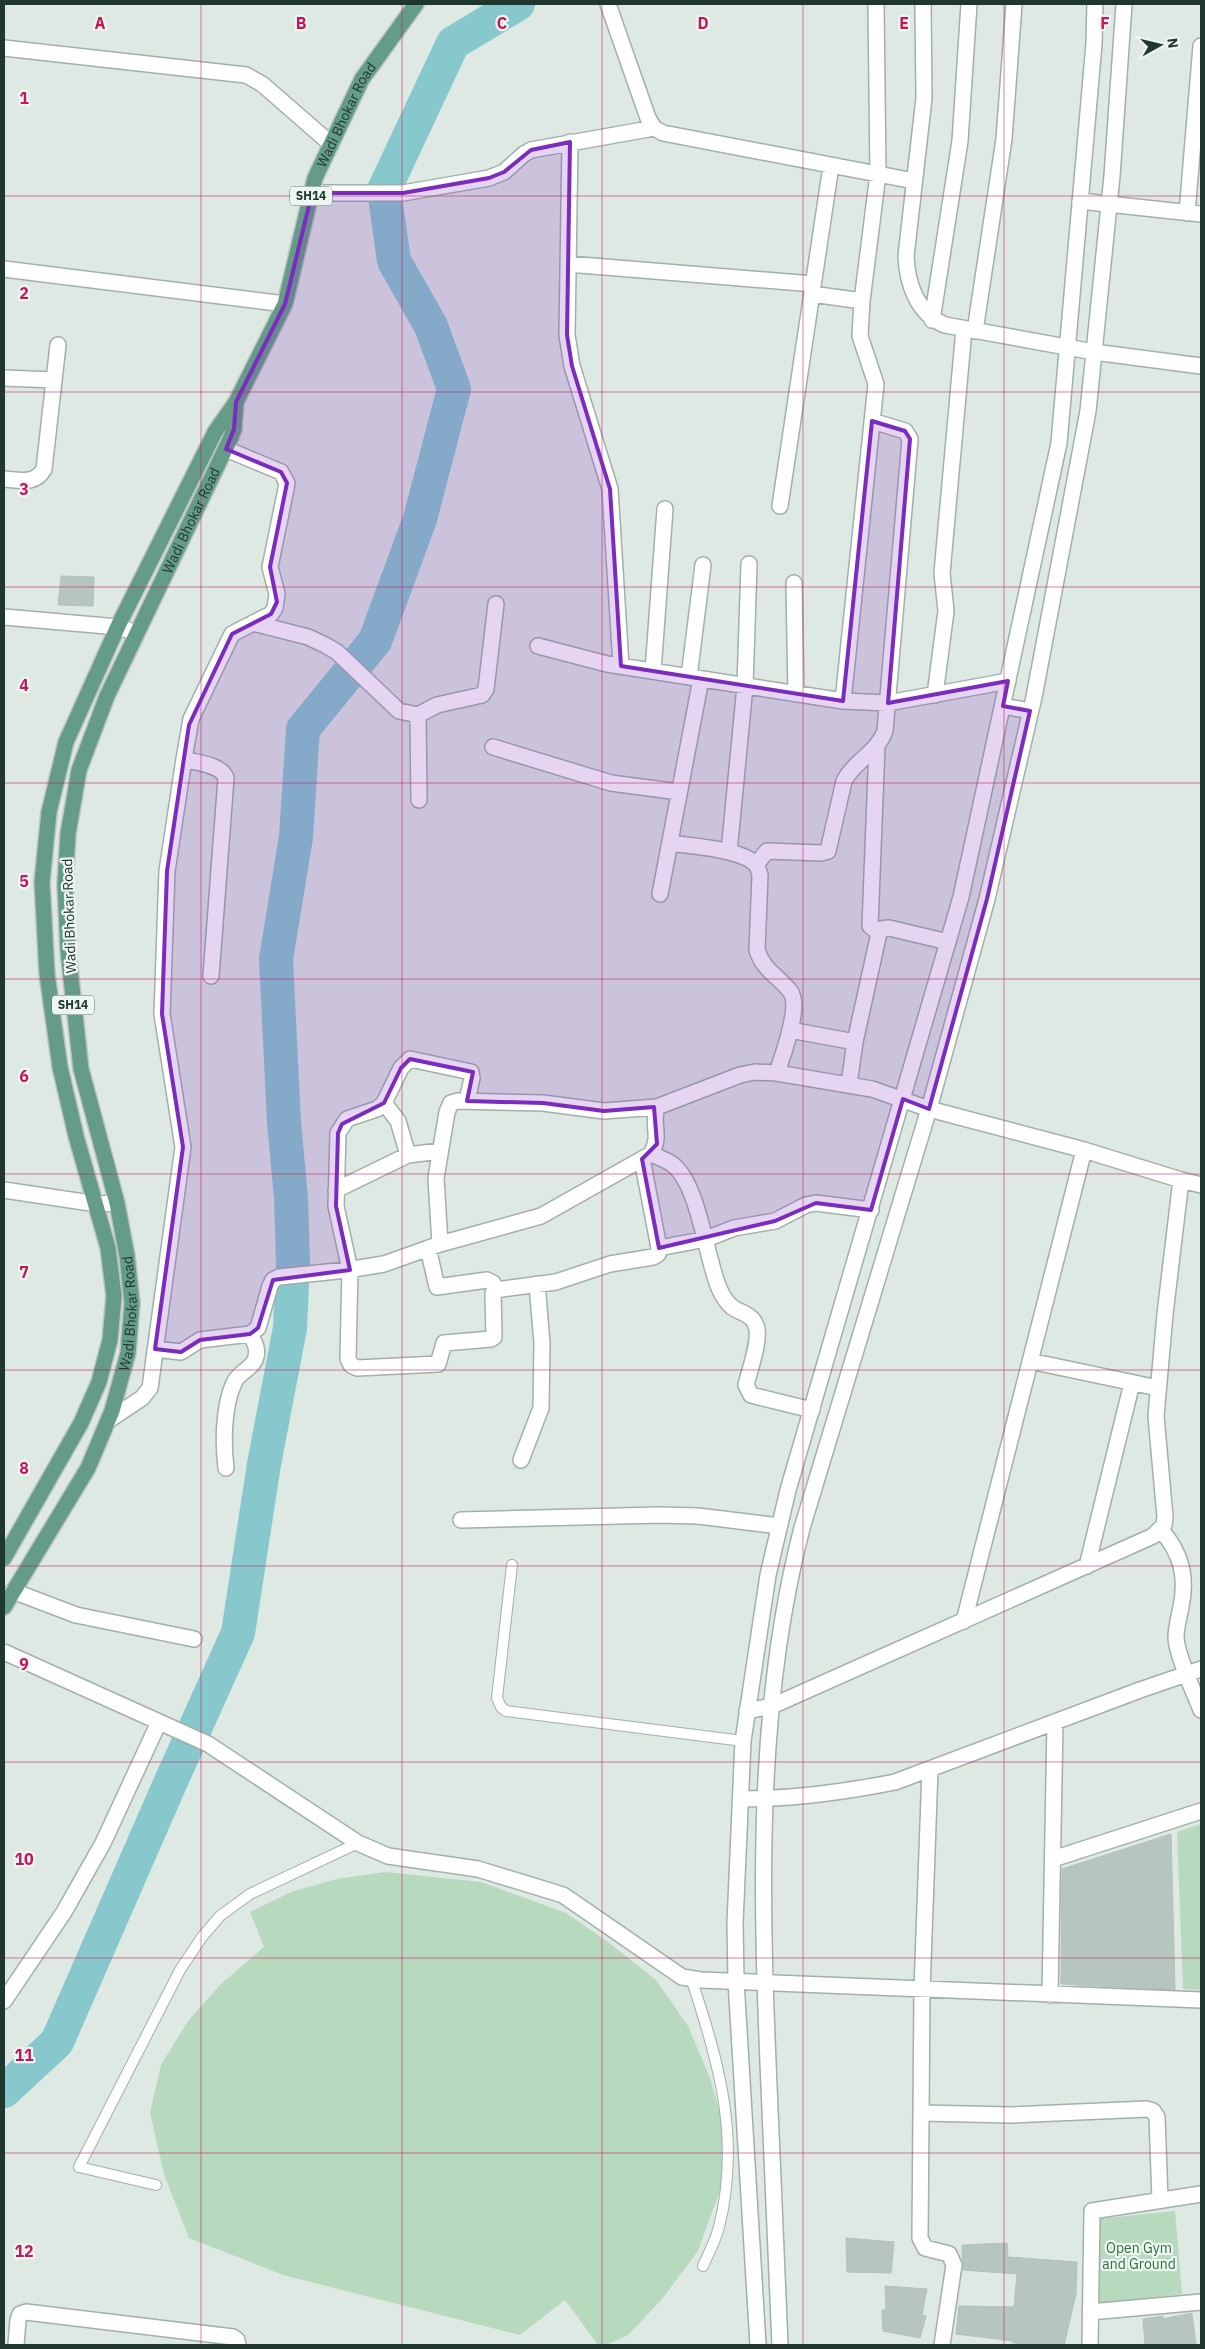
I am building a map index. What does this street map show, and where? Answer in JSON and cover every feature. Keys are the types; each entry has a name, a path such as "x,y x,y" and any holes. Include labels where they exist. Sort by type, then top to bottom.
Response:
{"main road":[{"name":"Wadi Bhokar Road","path":"4,1558 81,1423 99,1382 108,1349 114,1296 108,1248 97,1204 76,1136 60,1067 47,974 42,882 49,812 66,742 118,627 215,432 236,402 285,304 315,178 331,144 362,79 416,4"},
{"name":"Wadi Bhokar Road","path":"4,1608 88,1468 108,1420 128,1353 132,1302 127,1256 117,1203 81,1069 68,951 65,884 68,834 79,770 103,704 226,449 234,429 236,402"}],"street":[{"path":"608,4 648,118 654,128"},
{"path":"843,702 876,384 860,336 862,301 878,174 876,4"},
{"path":"923,4 924,98 914,181 907,268 915,295 932,320 970,330 1094,352 1201,366"},
{"path":"932,320 960,141 969,4"},
{"path":"935,695 946,611 942,573 970,330 1004,139 1014,4"},
{"path":"758,2345 736,1981 735,1923 743,1740 747,1711 768,1575 779,1526 948,942 969,861 1059,443 1094,44 1095,4"},
{"path":"780,2345 765,1982 765,1799 780,1630 791,1571 802,1528 929,1109 995,867 1030,711 1088,411 1109,204 1124,4"},
{"path":"1080,201 1194,213 1201,46"},
{"path":"4,48 246,75 262,84 331,144"},
{"path":"312,193 403,193 496,176 531,150 654,128 672,136 914,181"},
{"path":"570,142 569,352 607,478 611,501 621,666"},
{"path":"780,506 831,166"},
{"path":"568,264 812,289 862,301"},
{"path":"4,269 285,304"},
{"path":"4,479 33,480 40,476 44,469 58,345"},
{"path":"4,378 54,380"},
{"path":"756,865 768,851 821,853 828,851 839,795 846,776 859,761 877,746 885,731 910,439 904,431 872,421"},
{"path":"108,1420 147,1394 150,1388 183,1146 162,1014 167,871 191,719 229,639 236,631 271,614 277,602 270,567 287,483 281,472 226,449"},
{"path":"652,671 665,510"},
{"path":"729,852 745,686 749,564"},
{"path":"660,894 679,792 695,678 703,565"},
{"path":"794,583 796,694"},
{"path":"252,623 325,644 337,652 399,711 418,716 437,705 482,695 486,689 496,604"},
{"path":"4,618 118,627 137,633"},
{"path":"538,646 621,666 843,702 888,704 1008,681"},
{"path":"1002,706 1030,711"},
{"path":"418,716 419,800"},
{"path":"877,746 870,926 878,933"},
{"path":"493,747 611,783 679,792"},
{"path":"184,759 218,769 224,772 226,778 211,976"},
{"path":"670,843 729,852 749,859 756,865 760,875 757,950 766,968 792,992 795,1008 777,1073"},
{"path":"969,861 995,867"},
{"path":"849,1084 854,1042 878,933 882,929 889,928 948,942"},
{"path":"790,1030 854,1042"},
{"path":"468,1101 472,1078 471,1072 410,1060 401,1068 384,1103 377,1109 347,1119 342,1124 338,1133 337,1211 349,1270 348,1359 357,1368 438,1364 444,1343 491,1339 495,1334 493,1293 495,1290 493,1283 487,1280 437,1287 434,1246 436,1178 447,1112 451,1103 468,1101 543,1103 604,1111 657,1107 740,1075 755,1072 777,1073 849,1084 903,1099 929,1109 1084,1150 1201,1185"},
{"path":"384,1103 398,1121 408,1155"},
{"path":"155,1349 181,1352 200,1340 250,1334 258,1328 270,1286 273,1280 279,1277 349,1270 384,1264 434,1246 541,1216 646,1157 657,1144 654,1113 657,1107"},
{"path":"964,1621 1084,1150"},
{"path":"336,1190 408,1155 440,1151"},
{"path":"646,1157 671,1163 680,1172 706,1239 718,1287 724,1299 732,1307 752,1318 757,1328 746,1385 748,1391 751,1395 812,1410"},
{"path":"495,1290 570,1278 610,1264 654,1257 658,1254 660,1248 646,1157"},
{"path":"747,1711 772,1706 1087,1566 1153,1536 1161,1530 1165,1517 1156,1416 1181,1180"},
{"path":"4,1190 97,1204 117,1203"},
{"path":"660,1248 706,1239 734,1228 775,1221 806,1205 816,1203 871,1210"},
{"path":"521,1460 541,1408 542,1343 537,1284"},
{"path":"226,1468 223,1448 231,1392 237,1377 255,1360 257,1350 256,1343 250,1334"},
{"path":"1030,1360 1158,1388"},
{"path":"1087,1566 1132,1382"},
{"path":"461,1520 659,1515 698,1516 779,1526"},
{"path":"1161,1530 1172,1542 1182,1564 1184,1593 1176,1638 1194,1672 1201,1710"},
{"path":"13,1591 76,1615 194,1638"},
{"path":"4,1652 208,1744 358,1843 388,1856 478,1869 563,1895 682,1977 922,1990 1201,2000"},
{"path":"741,1799 765,1799 865,1788 896,1782 1194,1672"},
{"path":"4,2001 64,1912 103,1843 159,1722"},
{"path":"1050,1995 1055,1722"},
{"path":"930,1769 922,1990 922,2244 925,2248 948,2254 954,2265 942,2345"},
{"path":"1053,1859 1201,1811"},
{"path":"921,2113 1011,2115 1147,2109 1153,2111 1157,2117 1160,2200"},
{"path":"1090,2345 1092,2211 1201,2194"},
{"path":"1090,2312 1201,2302"},
{"path":"16,2345 18,2320 20,2314 26,2312 233,2336 237,2340 238,2345"}],"lane":[{"path":"512,1565 496,1698 501,1707 506,1711 743,1740"},
{"path":"156,2185 79,2167 180,1970 202,1937 220,1916 250,1894 358,1843"},
{"path":"690,1978 718,2064 730,2138 728,2179 718,2229 703,2266"}],"highlighted area":[{"path":"570,142 567,335 572,366 610,489 621,666 843,701 872,421 905,431 910,439 888,703 1008,681 1003,706 1030,711 987,899 929,1109 903,1099 871,1210 816,1203 775,1221 659,1248 642,1159 657,1144 654,1107 604,1111 543,1103 467,1101 473,1072 410,1059 401,1068 384,1103 342,1124 338,1133 336,1206 350,1270 273,1280 258,1328 250,1334 200,1340 181,1352 155,1349 183,1147 162,1014 167,871 189,725 232,634 271,614 277,602 270,567 287,483 281,472 226,449 234,429 236,402 285,304 312,193 403,193 489,178 504,172 531,150"}],"green space":[{"path":"1201,1824 1201,1990 1183,1989 1177,1832"},
{"path":"386,1872 481,1882 566,1913 608,1942 656,1980 688,2026 710,2078 726,2134 724,2179 698,2251 662,2299 628,2335 606,2345 598,2345 565,2300 520,2335 283,2275 189,2238 164,2174 150,2113 161,2065 188,2021 221,1984 264,1947 250,1912 291,1892 337,1879"},
{"name":"Open Gym and Ground","path":"1175,2211 1182,2294 1099,2304 1098,2219"}],"building":[{"path":"61,576 94,577 93,606 58,605"},
{"path":"1171,1834 1175,1990 1061,1984 1062,1869"},
{"path":"846,2238 894,2242 891,2273 847,2272"},
{"path":"1007,2243 1008,2257 1077,2262 1076,2294 1064,2345 1013,2343 1013,2341 956,2334 959,2306 1014,2307 1017,2274 963,2270 962,2245"},
{"path":"885,2286 927,2289 922,2315 926,2316 920,2338 883,2331 882,2310 886,2310"},
{"path":"1192,2313 1196,2345 1145,2345 1143,2319 1163,2316 1163,2319"}],"waterway":[{"path":"4,2091 57,2042 238,1633 264,1464 290,1328 293,1263 291,1198 284,1122 276,959 296,837 303,729 375,641 420,519 454,389 431,326 394,261 384,190 453,43 518,4"}]}
